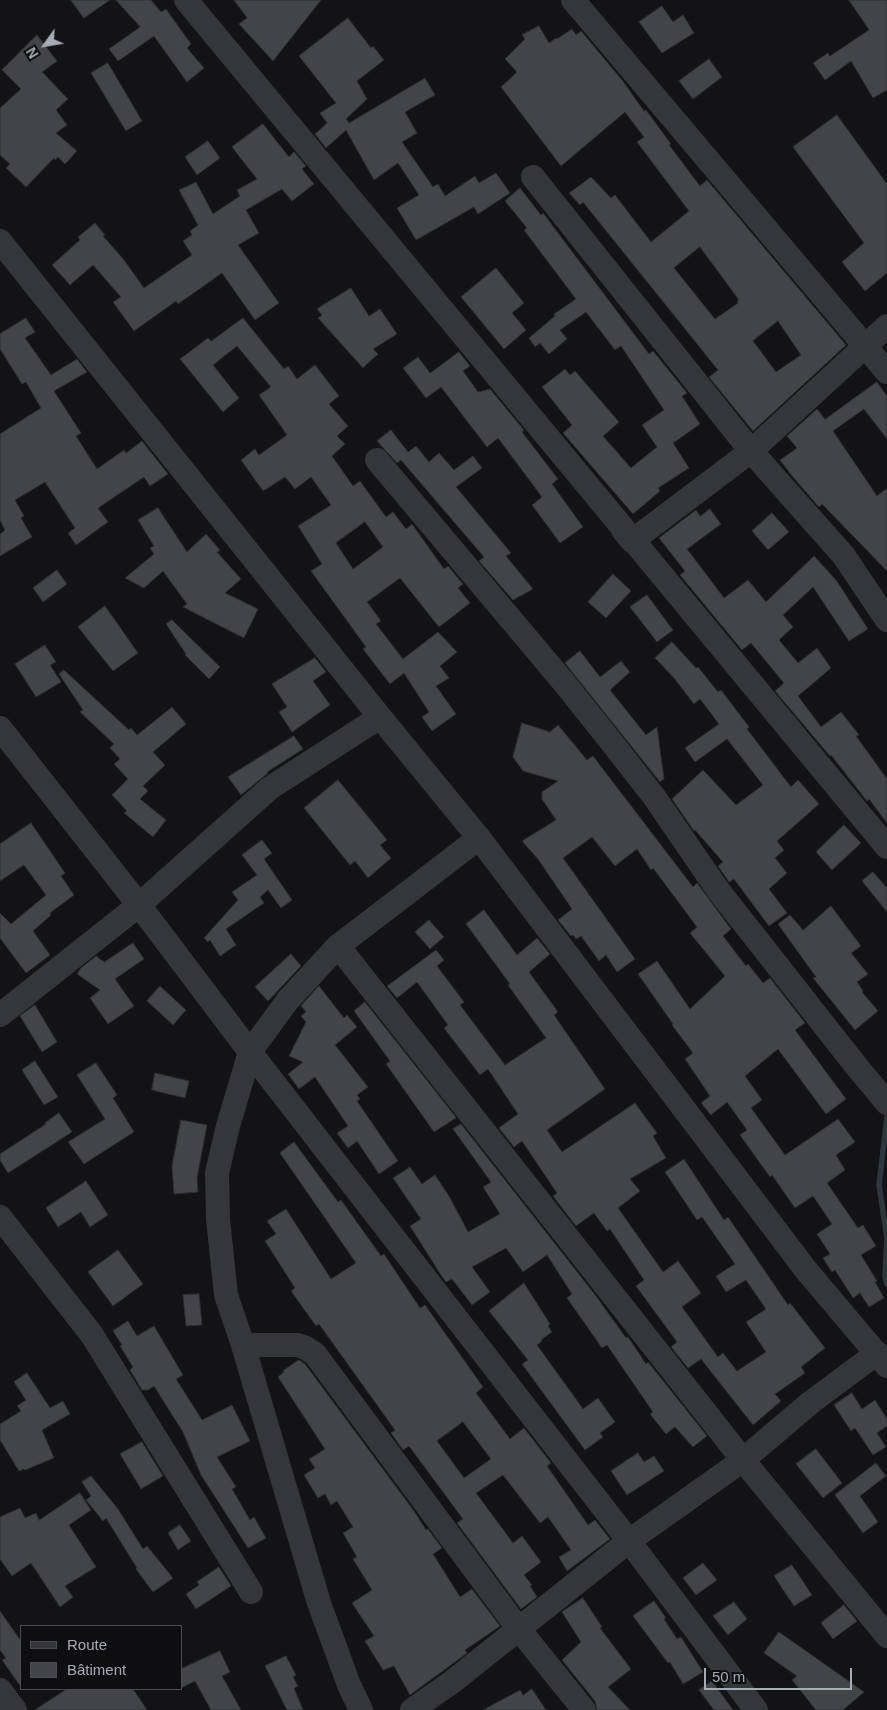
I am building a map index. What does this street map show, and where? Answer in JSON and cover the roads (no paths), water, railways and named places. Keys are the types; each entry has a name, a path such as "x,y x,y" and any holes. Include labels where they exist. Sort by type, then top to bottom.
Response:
{"street":[{"path":"188,0 887,848"},
{"path":"573,0 887,372"},
{"path":"533,177 751,451 844,556 887,620"},
{"path":"0,241 479,838 806,1270 882,1360 810,1403 743,1460 629,1541 452,1682 412,1710"},
{"path":"632,541 751,451 887,326"},
{"path":"377,460 583,707 655,798 718,890 856,1067 887,1103"},
{"path":"0,1015 139,905 270,788 380,716"},
{"path":"0,728 139,905 250,1052 629,1541 756,1710"},
{"path":"361,1710 349,1684 319,1603 243,1345 226,1295 218,1219 217,1173 228,1126 250,1052 288,1000 338,946 479,838"},
{"path":"338,946 743,1460 887,1636"},
{"path":"0,1217 92,1335 251,1592"},
{"path":"243,1345 297,1345 315,1354 518,1628 584,1710"},
{"path":"0,1690 15,1710"}],"waterway":[{"path":"887,1117 879,1185 887,1238 885,1276 887,1284"}]}
